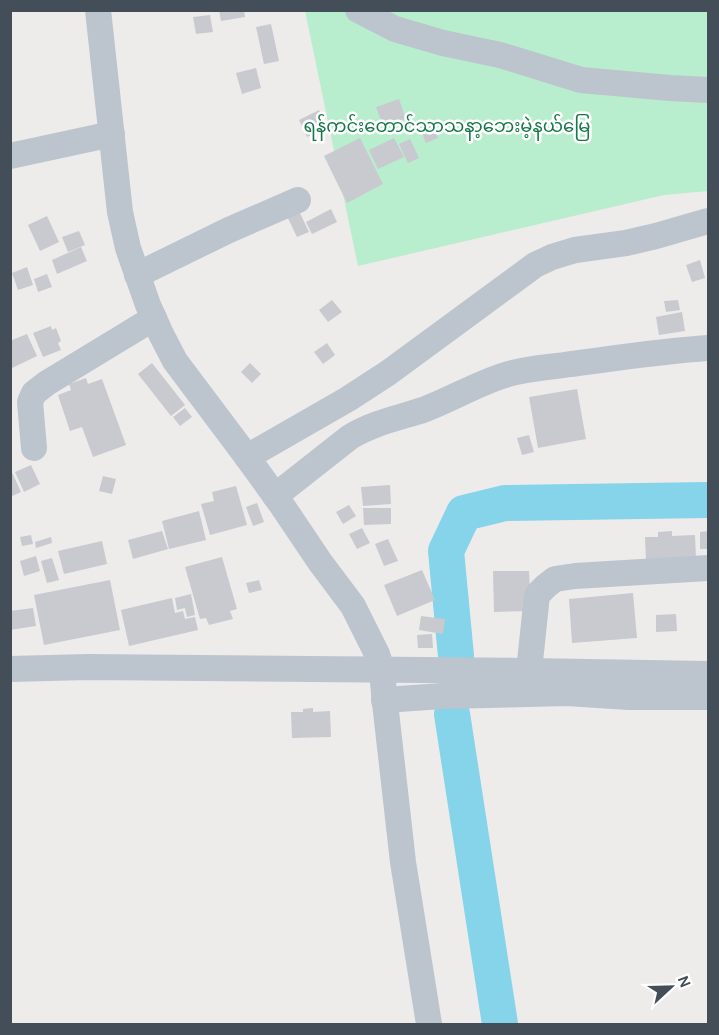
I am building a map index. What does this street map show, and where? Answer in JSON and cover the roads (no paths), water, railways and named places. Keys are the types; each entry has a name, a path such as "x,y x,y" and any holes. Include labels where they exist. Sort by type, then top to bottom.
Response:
{"street":[{"path":"98,10 120,212 128,248 154,318 176,361 353,606 377,654 383,684 403,862 429,1024"},
{"path":"358,10 395,29 443,43 500,55 581,80 708,90"},
{"path":"10,156 112,134"},
{"path":"137,275 229,230 298,200"},
{"path":"247,457 348,399 388,373 535,264 575,250 626,243 708,221"},
{"path":"34,448 30,402 34,393 154,318"},
{"path":"275,496 362,429 422,410 510,373 663,351 708,348"},
{"path":"529,671 537,595 555,579 708,568"},
{"path":"10,669 88,667 383,684 443,696 567,693 629,697 708,698"},
{"path":"383,684 529,671 708,674"}],"waterway":[{"path":"456,656 446,551 464,513 505,503 708,500"},
{"path":"452,714 500,1024"}],"park label":[{"name":"ရန်ကင်းတောင်သာသနာ့ဘေးမဲ့နယ်မြေ","path":"447,126"}]}
